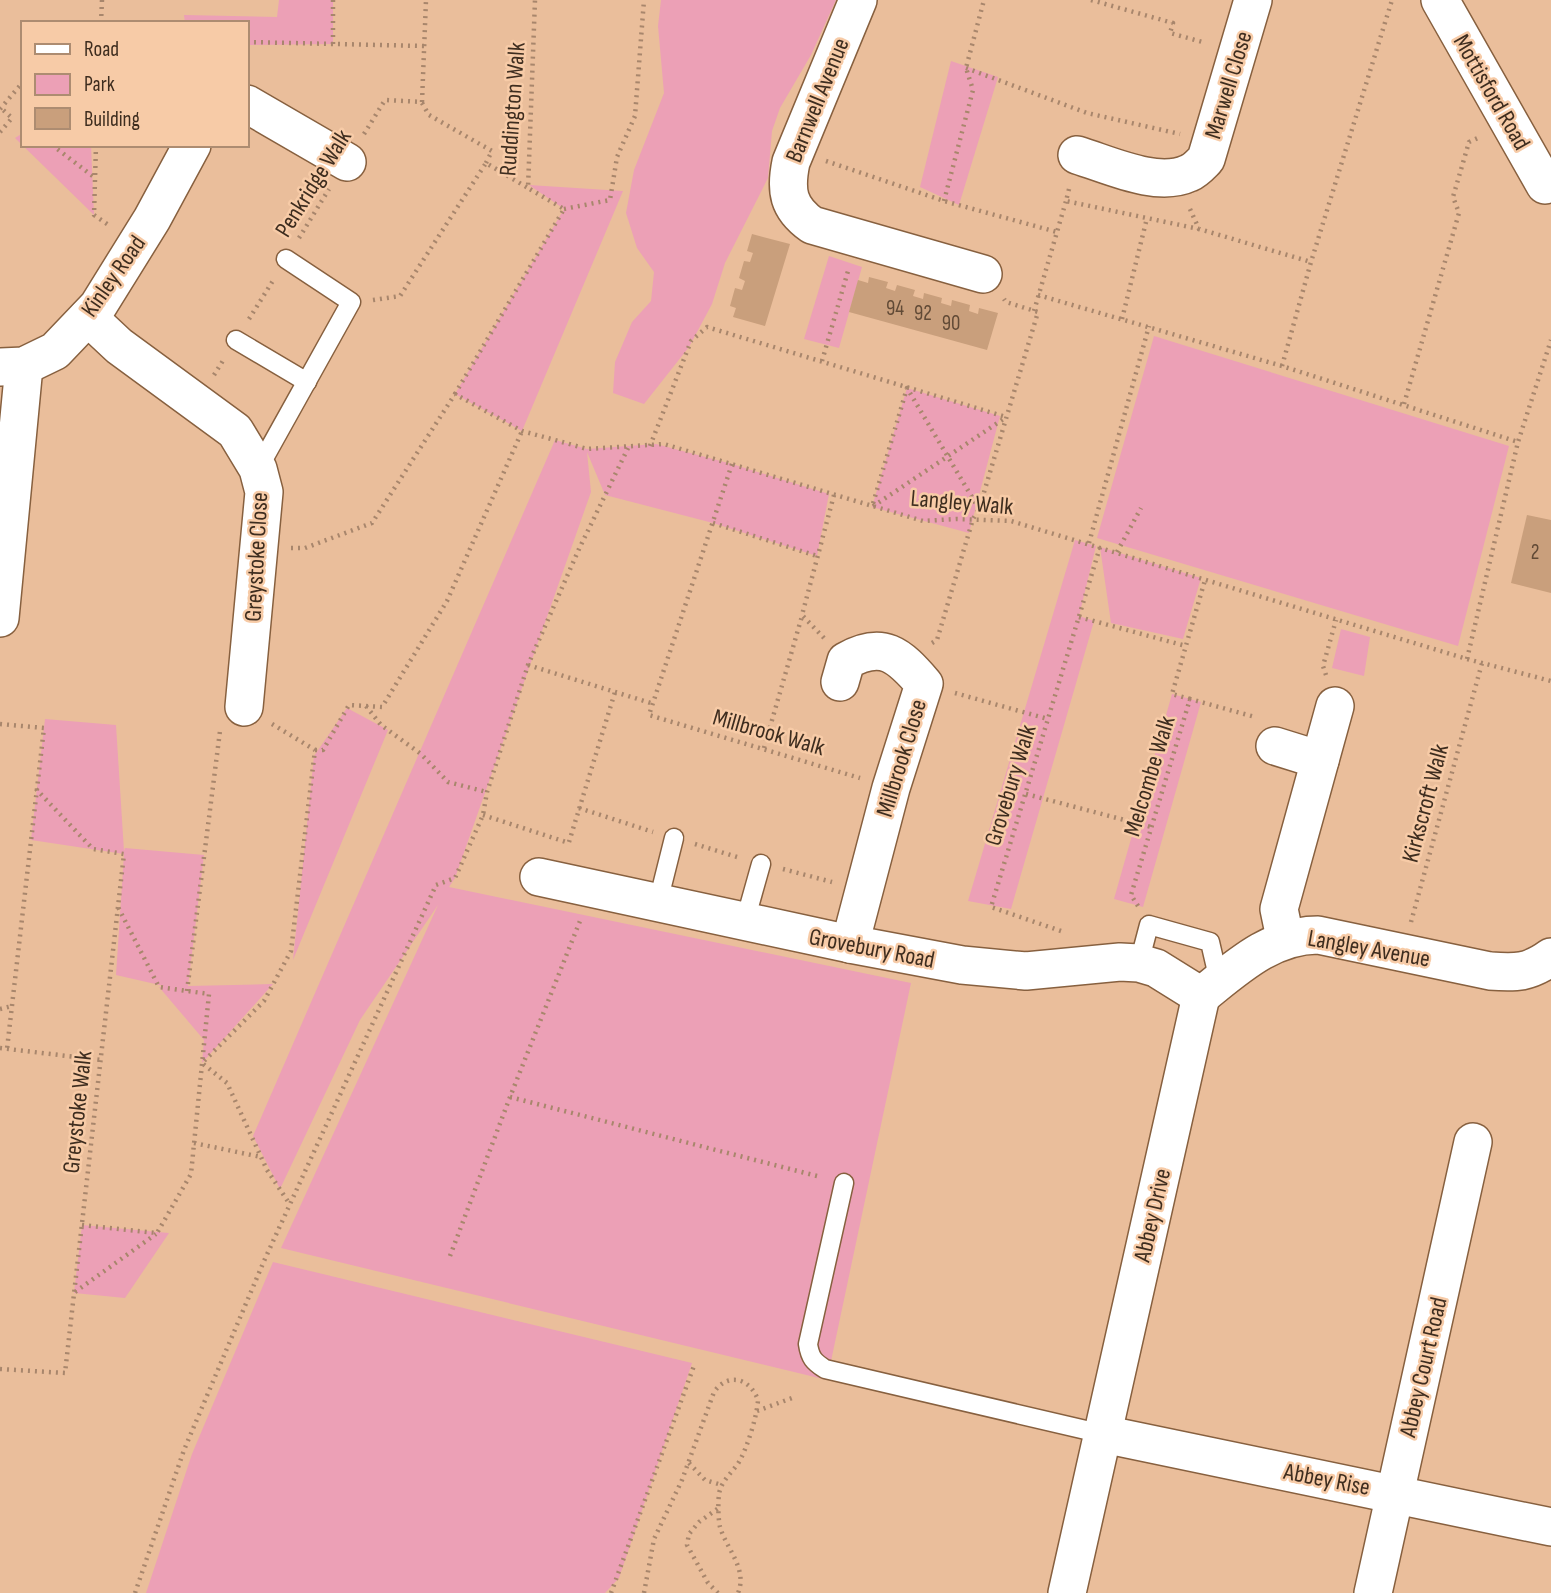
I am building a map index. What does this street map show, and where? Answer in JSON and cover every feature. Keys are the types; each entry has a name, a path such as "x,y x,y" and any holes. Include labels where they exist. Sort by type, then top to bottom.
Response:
{"street":[{"name":"Barnwell Avenue","path":"858,0 796,151 787,181 790,198 799,216 812,225 983,274"},
{"name":"Marwell Close","path":"1177,177 1192,172 1206,159 1253,0"},
{"name":"Mottisford Road","path":"1440,0 1545,185"},
{"path":"248,105 346,162"},
{"name":"Kinley Road","path":"12,367 55,351 98,306 191,147"},
{"path":"1077,155 1157,179 1177,177"},
{"name":"Greystoke Close","path":"88,317 119,346 235,431 258,470 264,492 244,707"},
{"path":"0,618 12,367"},
{"name":"Millbrook Close","path":"843,671 863,652 885,651 914,673 891,788 850,944"},
{"path":"1285,938 1279,909 1335,706"},
{"path":"1275,746 1320,760"},
{"name":"Grovebury Road","path":"561,881 906,956 997,970 1054,970 1120,962 1139,963 1210,989"},
{"name":"Langley Avenue","path":"1210,989 1254,955 1285,938 1301,935 1318,935 1490,971 1513,973 1536,969 1551,957"},
{"name":"Abbey Drive","path":"1067,1593 1210,989"},
{"name":"Abbey Court Road","path":"1373,1593 1473,1142"},
{"name":"Abbey Rise","path":"1103,1434 1551,1527"}],"lane":[{"path":"258,470 351,302 286,259"},
{"path":"236,340 307,382"},
{"path":"657,902 674,838"},
{"path":"745,921 761,864"},
{"path":"1139,963 1149,925 1210,942 1210,989"},
{"path":"844,1183 808,1345 814,1363 825,1369 1103,1434"}],"path":[{"path":"101,21 102,0"},
{"path":"333,0 333,44"},
{"path":"426,0 422,102 429,115 492,151 486,163"},
{"name":"Ruddington Walk","path":"400,296 486,163 528,188 535,0"},
{"path":"528,188 564,209 610,200 617,156 635,116 644,0"},
{"path":"944,201 973,90 966,68 984,0"},
{"path":"1091,0 1173,23 1170,33 1238,52"},
{"path":"1282,366 1311,262 1392,0"},
{"path":"248,42 425,46"},
{"path":"966,68 1087,113 1212,141"},
{"path":"0,132 12,118 0,108 21,84"},
{"name":"Penkridge Walk","path":"197,403 385,100 422,102"},
{"path":"1404,404 1459,214 1453,197 1469,142 1510,123"},
{"path":"55,147 95,177"},
{"path":"96,147 94,215 136,245"},
{"path":"796,151 944,201 1057,232"},
{"path":"1177,177 1199,229 1311,262"},
{"path":"1034,311 1066,201"},
{"path":"260,549 305,548 372,523 455,394 564,209"},
{"path":"1122,319 1147,218"},
{"path":"822,361 857,239"},
{"path":"983,274 1006,302 1038,312 937,640 914,673 1048,719"},
{"path":"1038,295 1282,366 1518,442"},
{"path":"1089,543 1149,326"},
{"path":"650,446 691,341 707,327 1006,417"},
{"path":"1467,659 1518,442 1551,340"},
{"path":"907,388 979,509"},
{"path":"872,507 907,388"},
{"name":"Langley Walk","path":"455,394 522,431 587,449 664,444 923,521 1011,521 1467,659 1551,681"},
{"path":"872,507 1006,417"},
{"path":"187,991 221,725 244,707 316,750 323,750 349,705 382,707 447,601 522,431"},
{"path":"135,1593 184,1450 289,1203 436,885 455,878 483,815 487,792 528,665 579,549 628,448"},
{"path":"654,704 732,464"},
{"path":"764,748 834,495"},
{"path":"1117,552 1141,508"},
{"path":"713,523 817,556"},
{"name":"Grovebury Walk","path":"1066,933 992,908 1100,547"},
{"path":"1190,699 1172,694 1205,580"},
{"path":"802,615 843,671"},
{"path":"1079,617 1186,646"},
{"path":"1335,706 1324,666 1336,620"},
{"name":"Kirkscroft Walk","path":"1402,953 1482,663"},
{"name":"Millbrook Walk","path":"528,665 654,704 649,715 891,788"},
{"path":"450,1256 582,914 561,881 569,842 615,692"},
{"name":"Melcombe Walk","path":"1149,925 1131,895 1190,699 1274,722 1275,746"},
{"path":"366,706 381,725 421,754 448,782 487,792"},
{"path":"0,724 44,728 7,1049"},
{"path":"202,1063 264,1001 290,951 316,750"},
{"path":"814,763 818,756"},
{"name":"Greystoke Walk","path":"0,1368 65,1373 124,854 93,849 37,789"},
{"path":"1026,794 1151,827"},
{"path":"579,808 761,864 863,890"},
{"path":"483,815 569,842"},
{"path":"74,1293 157,1233 191,1174 209,994 159,987 118,906"},
{"path":"0,1009 12,1006"},
{"path":"0,1048 101,1060"},
{"path":"202,1063 227,1083 267,1170 289,1203"},
{"path":"510,1097 844,1183"},
{"path":"194,1143 261,1157"},
{"path":"82,1225 157,1233"},
{"path":"611,1593 695,1363"},
{"path":"644,1593 654,1539 689,1463 714,1392 720,1383 729,1379 739,1380 749,1386 758,1400 741,1460 722,1485 720,1527 737,1565 740,1589 738,1593"},
{"path":"757,1411 792,1398"},
{"path":"689,1463 705,1480 722,1485"},
{"path":"718,1593 708,1583 687,1545 689,1534 699,1522 720,1507"}],"green space":[{"path":"279,0 333,0 333,44 248,45 248,21 185,21 184,15 277,17"},
{"path":"661,0 836,0 811,55 780,108 772,131 768,178 725,263 712,304 689,347 644,404 613,393 615,362 632,322 651,301 654,272 637,248 626,213 634,170 664,93 658,26"},
{"path":"951,61 998,77 959,205 920,187"},
{"path":"24,147 91,147 94,215"},
{"path":"529,185 623,191 522,431 455,394 564,209"},
{"path":"829,256 862,267 839,348 804,339"},
{"path":"1154,336 1509,446 1458,646 1097,538"},
{"path":"907,388 1000,416 969,533 872,507"},
{"path":"555,440 587,449 656,444 829,494 817,556 713,523 605,495 587,452 591,492 455,878 449,887 911,983 827,1380 281,1248 438,905 360,1020 280,1189 253,1136"},
{"path":"1075,540 1096,546 1079,616 1094,621 1011,909 968,901"},
{"path":"1100,547 1201,578 1183,639 1111,623"},
{"path":"1341,629 1370,637 1364,676 1332,668"},
{"path":"1172,694 1201,702 1143,907 1114,899"},
{"path":"347,708 388,730 293,960 314,756"},
{"path":"45,719 116,725 124,851 125,848 204,855 188,986 273,984 202,1063 204,1040 159,987 164,986 116,975 124,854 31,840"},
{"path":"82,1225 169,1233 125,1298 74,1293"},
{"path":"273,1262 692,1363 619,1578 605,1593 146,1593 192,1454"}],"building":[{"path":"752,234 790,244 765,326 733,317 736,308 730,306 735,288 742,290 745,281 739,278 744,261 750,262 753,253 747,251"},
{"path":"869,277 888,282 886,288 895,291 897,285 915,290 913,296 923,299 924,293 942,298 941,303 951,306 952,300 970,305 969,311 978,314 979,308 998,313 987,350 849,312 858,280 868,283"},
{"path":"1527,515 1551,520 1551,593 1511,583"}]}
